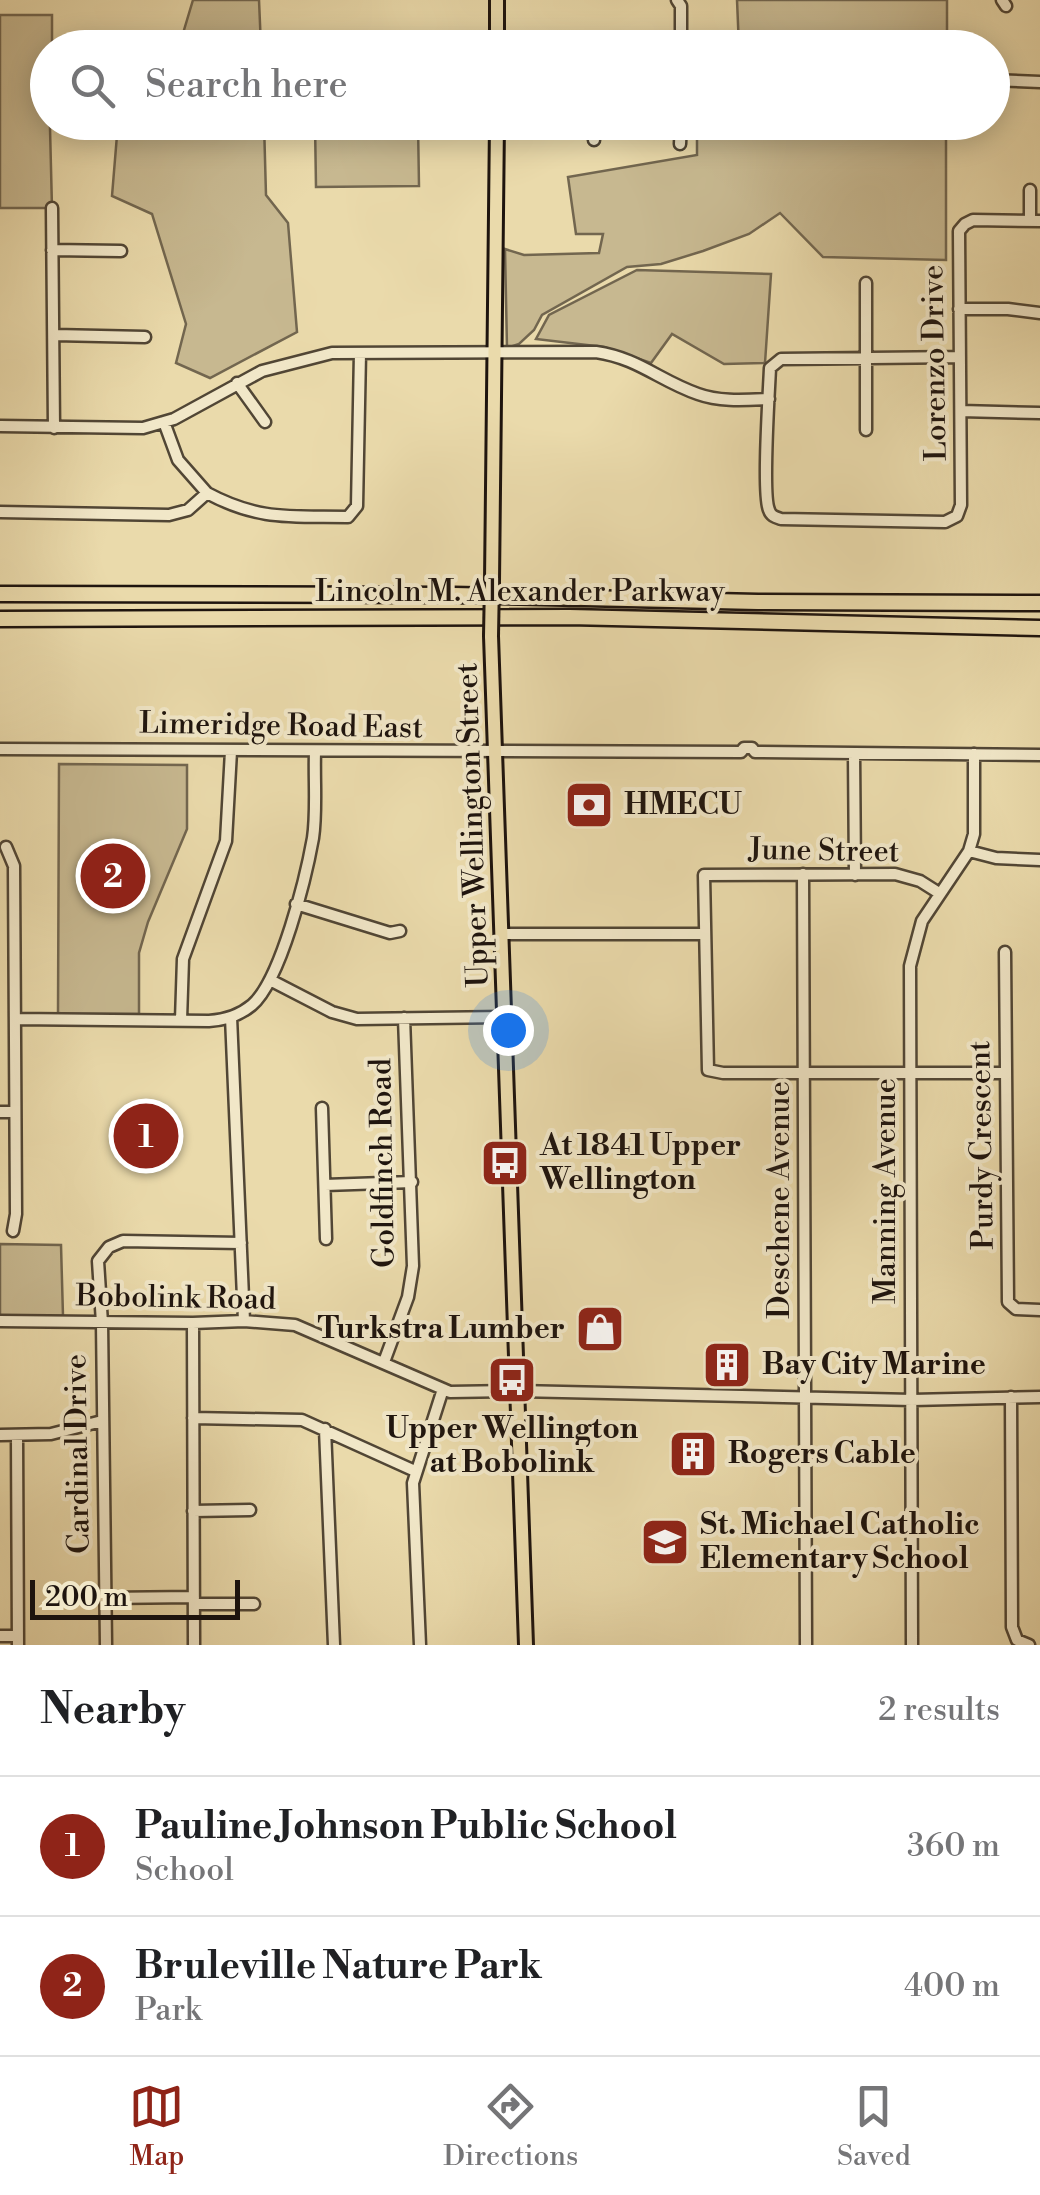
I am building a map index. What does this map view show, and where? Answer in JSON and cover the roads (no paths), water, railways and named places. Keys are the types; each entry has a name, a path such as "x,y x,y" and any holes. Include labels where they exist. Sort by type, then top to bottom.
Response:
{"highway":[{"name":"Lincoln M. Alexander Parkway","path":"0,594 1040,603"},
{"path":"992,602 1017,595 1040,595"},
{"name":"Lincoln M. Alexander Parkway","path":"0,622 569,618 1033,628"},
{"path":"1033,628 1040,636"}],"main road":[{"path":"497,0 497,30"},
{"name":"Upper Wellington Street","path":"497,140 493,753 526,1645"}],"street":[{"path":"677,0 681,6 681,30"},
{"path":"1010,81 1040,82"},
{"path":"1030,190 1035,221"},
{"path":"52,208 54,428"},
{"name":"Lorenzo Drive","path":"768,399 768,509 772,515 799,520 945,522 955,518 962,505 958,235 963,225 973,220 1035,221"},
{"path":"52,250 121,251"},
{"path":"866,282 866,430"},
{"path":"959,309 1040,313"},
{"path":"55,335 145,338"},
{"path":"0,426 143,428 164,422 237,383 292,361 332,353 596,352 620,356 701,396 731,400 768,399 770,368 781,358 960,358"},
{"path":"164,422 178,460 208,493 237,509 268,516 348,517 357,506 360,353"},
{"path":"237,383 265,422"},
{"path":"960,411 1040,413"},
{"path":"0,512 169,516 195,506 208,493"},
{"name":"Limeridge Road East","path":"0,749 1040,755"},
{"path":"181,1020 183,959 226,841 231,750"},
{"path":"15,1019 209,1022 250,1007 272,980 296,904 313,836 315,752"},
{"path":"854,752 855,874"},
{"path":"974,754 974,834 970,851 996,858 1040,860"},
{"path":"6,847 12,856 14,877 13,1231"},
{"name":"Manning Avenue","path":"912,1645 910,966 922,921 970,851"},
{"name":"Deschene Avenue","path":"803,874 806,1645"},
{"name":"June Street","path":"705,934 704,875 902,876 939,893"},
{"path":"0,877 14,877"},
{"path":"296,904 390,933 400,931"},
{"path":"500,934 705,934 708,1070 723,1074 1006,1073"},
{"name":"Purdy Crescent","path":"1004,952 1008,1302 1016,1309 1040,1310"},
{"path":"272,980 332,1012 358,1019 504,1017"},
{"path":"231,1017 244,1321"},
{"name":"Goldfinch Road","path":"384,1362 408,1297 414,1266 404,1018"},
{"path":"322,1108 326,1239"},
{"path":"0,1112 15,1112"},
{"path":"324,1185 412,1182"},
{"name":"Cardinal Drive","path":"106,1645 98,1261 109,1247 123,1241 241,1243"},
{"name":"Bobolink Road","path":"0,1321 244,1321 295,1325 459,1394 912,1400 1040,1397"},
{"path":"193,1324 194,1645"},
{"path":"420,1645 412,1490 443,1389"},
{"path":"1011,1397 1012,1627 1018,1640 1029,1645"},
{"path":"193,1418 292,1419 326,1430 415,1471"},
{"path":"0,1435 51,1434 102,1422"},
{"path":"326,1430 334,1645"},
{"path":"0,1636 18,1641 17,1435"},
{"path":"193,1511 250,1510"},
{"path":"104,1598 254,1604"}],"place":[{"name":"HMECU","path":"589,805"},
{"name":"Bruleville Nature Park","path":"113,876"},
{"name":"Pauline Johnson Public School","path":"146,1136"},
{"name":"At 1841 Upper Wellington","path":"505,1163"},
{"name":"Turkstra Lumber","path":"600,1329"},
{"name":"Bay City Marine","path":"727,1365"},
{"name":"Upper Wellington at Bobolink","path":"512,1380"},
{"name":"Rogers Cable","path":"693,1454"},
{"name":"St. Michael Catholic Elementary School","path":"665,1542"}]}
